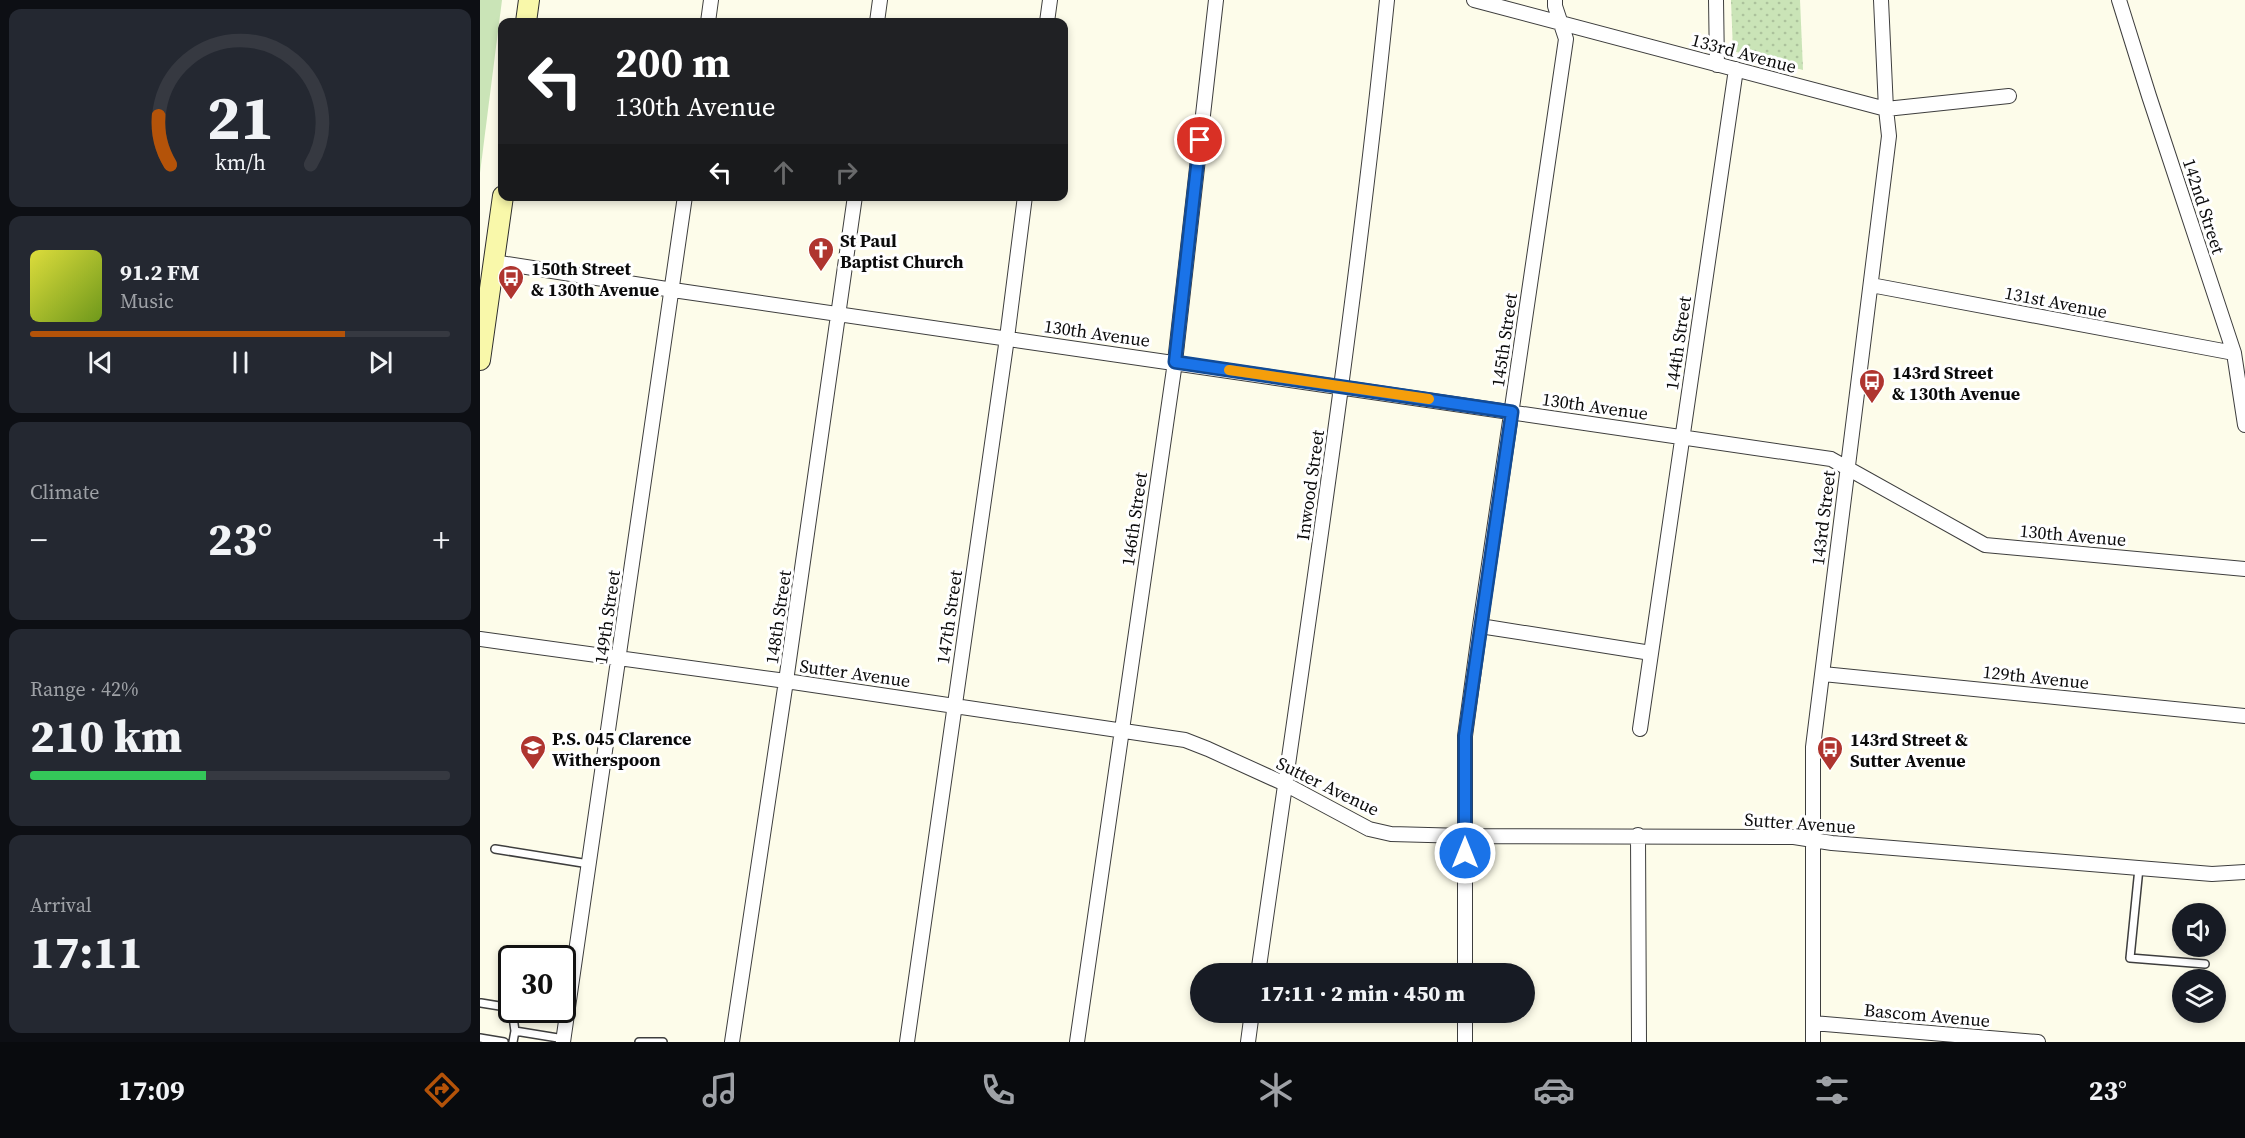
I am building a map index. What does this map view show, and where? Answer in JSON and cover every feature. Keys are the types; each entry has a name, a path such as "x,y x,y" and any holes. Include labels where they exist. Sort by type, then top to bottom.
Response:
{"main road":[{"path":"527,18 529,0"},
{"path":"480,360 502,201"}],"street":[{"path":"709,18 711,0"},
{"path":"878,18 880,0"},
{"path":"1048,18 1050,0"},
{"name":"146th Street","path":"1077,1042 1175,362 1216,0"},
{"name":"Inwood Street","path":"1260,963 1342,387 1364,216 1387,0"},
{"name":"133rd Avenue","path":"1474,0 1886,110 2009,96"},
{"name":"145th Street","path":"1465,963 1465,736 1566,39 1555,0"},
{"path":"1716,0 1717,64"},
{"name":"143rd Street","path":"1813,1042 1813,747 1889,136 1881,0"},
{"name":"142nd Street","path":"2119,0 2234,353 2245,425"},
{"name":"144th Street","path":"1640,729 1736,69"},
{"name":"149th Street","path":"564,1040 684,201"},
{"name":"148th Street","path":"732,1042 840,314 854,201"},
{"name":"147th Street","path":"907,1042 1024,201"},
{"name":"130th Avenue","path":"494,262 1831,459 1985,545 2245,568"},
{"name":"131st Avenue","path":"1870,285 2234,353"},
{"path":"1480,626 1651,653"},
{"name":"Sutter Avenue","path":"480,639 786,681 1185,740 1285,784 1369,829 1391,834 1794,837 2212,874 2245,872"},
{"name":"129th Avenue","path":"1823,674 2245,716"},
{"path":"1638,835 1639,1042"},
{"path":"1248,1042 1251,1023"},
{"path":"1465,1023 1465,1042"},
{"name":"Bascom Avenue","path":"1813,1023 2038,1042"}],"lane":[{"path":"495,849 589,864"},
{"path":"2139,868 2130,958 2205,964"},
{"path":"481,1003 498,1006 497,1014"},
{"path":"513,1042 514,1023"},
{"path":"515,1031 564,1040"},
{"path":"480,1038 492,1038 504,1042"},
{"path":"639,1042 663,1042"}],"green space":[{"path":"480,0 502,0 498,18 480,173"},
{"path":"1731,0 1800,0 1803,70 1733,51"}],"slow traffic":[{"path":"1229,370 1429,399"}],"place":[{"name":"St Paul Baptist Church","path":"821,273"},
{"name":"150th Street & 130th Avenue","path":"511,301"},
{"name":"143rd Street & 130th Avenue","path":"1872,405"},
{"name":"P.S. 045 Clarence Witherspoon","path":"533,771"},
{"name":"143rd Street & Sutter Avenue","path":"1830,772"}],"route":[{"path":"1200,140 1175,362 1512,412 1465,736 1465,853"}]}
